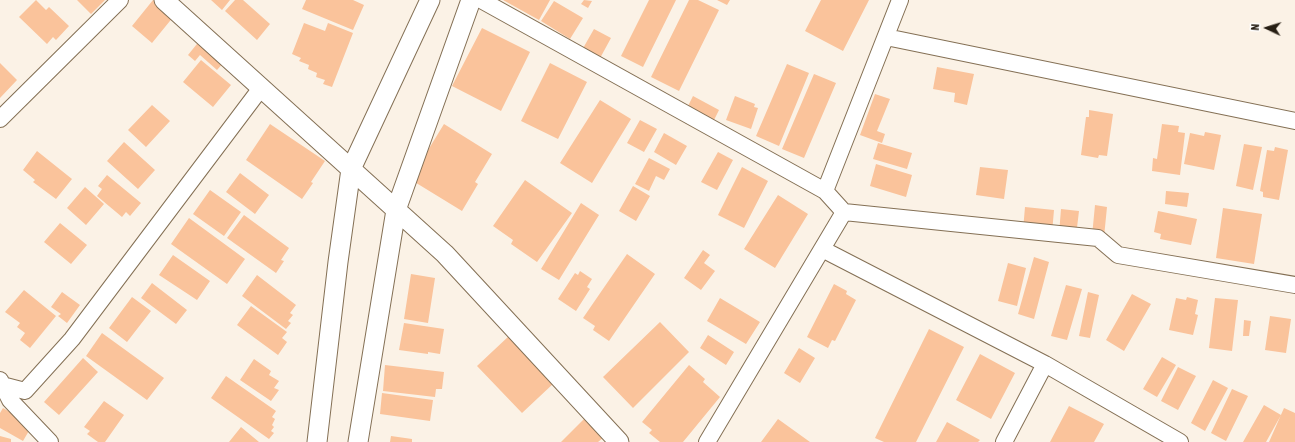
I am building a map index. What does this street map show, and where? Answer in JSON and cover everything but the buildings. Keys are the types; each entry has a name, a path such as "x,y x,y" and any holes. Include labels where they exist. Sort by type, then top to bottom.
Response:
{"street":[{"path":"0,119 120,0"},
{"path":"317,442 338,262 351,170 430,0"},
{"path":"358,442 396,210 471,0"},
{"path":"481,0 825,191 844,212 1098,238 1118,255 1295,285"},
{"path":"825,191 900,0"},
{"path":"167,1 445,254 619,442"},
{"path":"886,37 1295,121"},
{"path":"1,385 25,391 72,339 261,88"},
{"path":"707,442 844,212"},
{"path":"822,249 1045,364 1180,442"},
{"path":"1004,442 1045,364"},
{"path":"1,385 10,400 50,442"}]}
